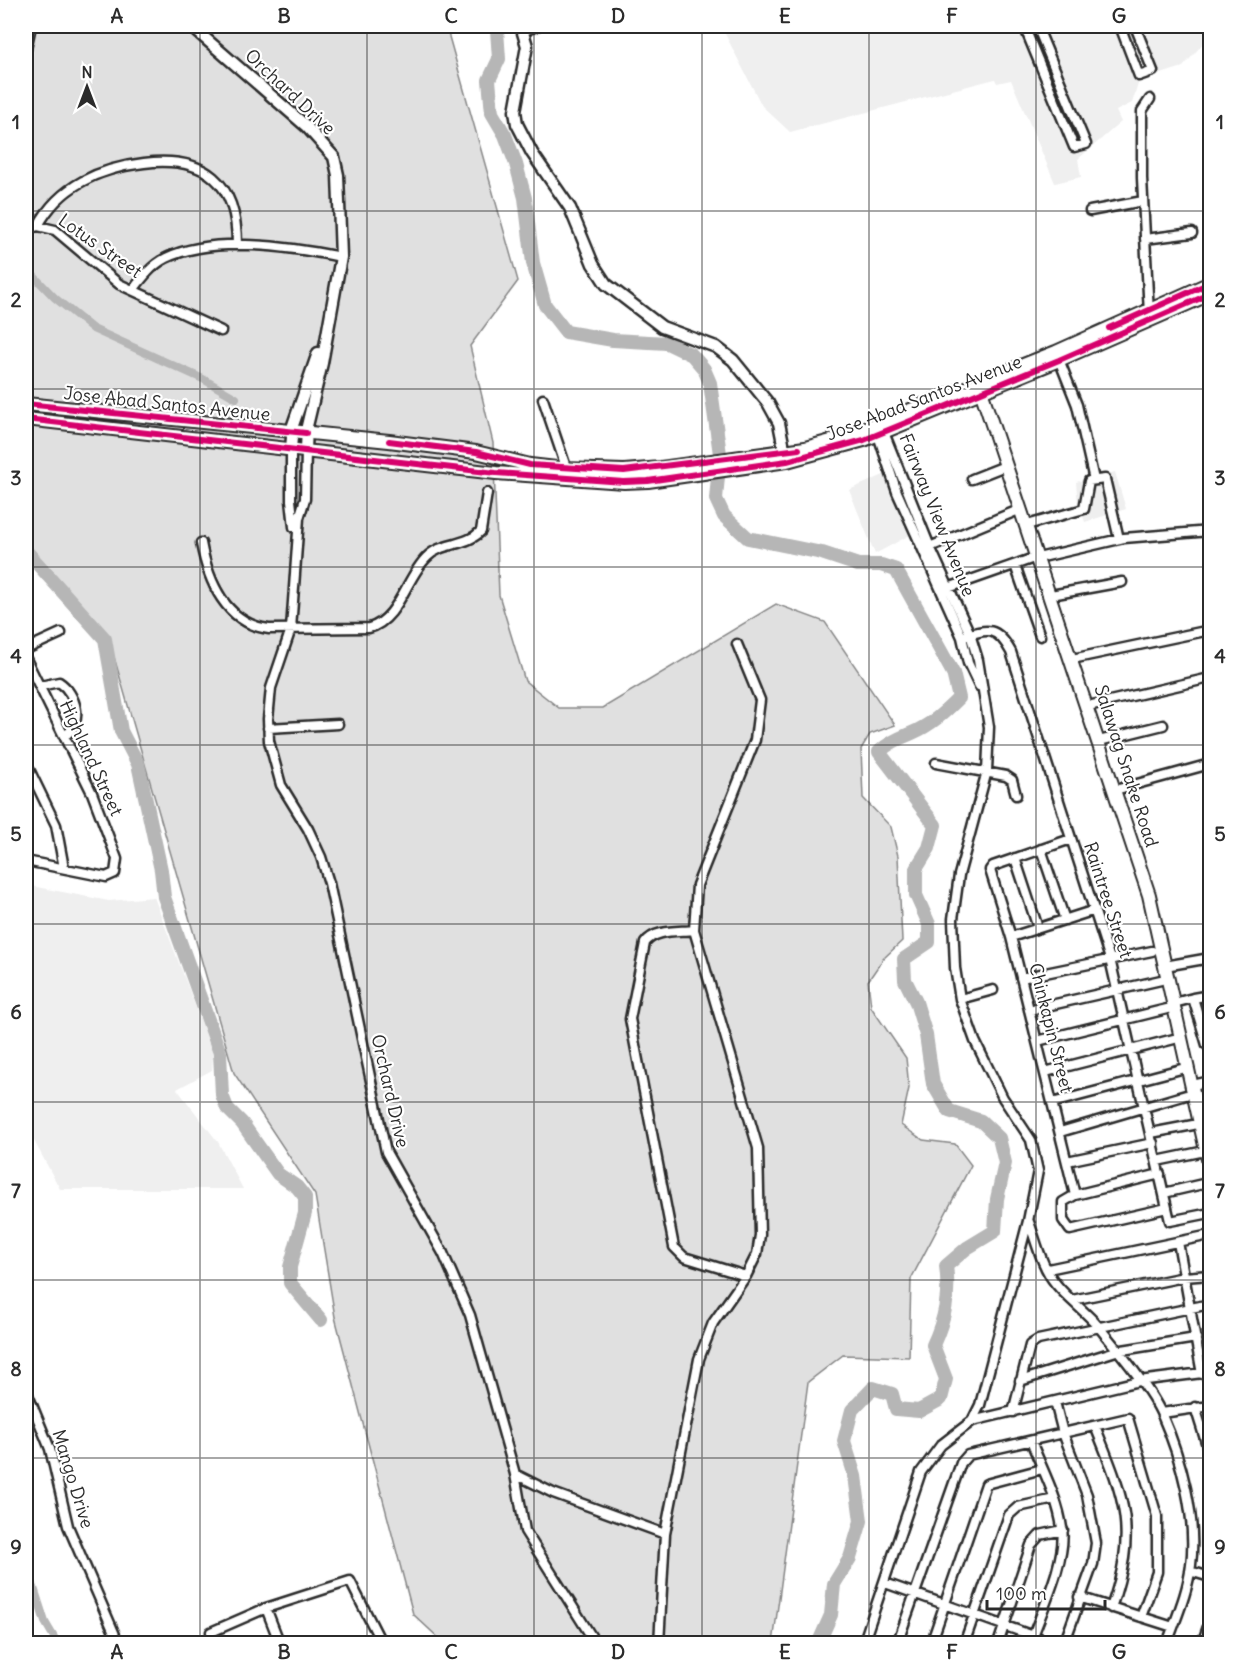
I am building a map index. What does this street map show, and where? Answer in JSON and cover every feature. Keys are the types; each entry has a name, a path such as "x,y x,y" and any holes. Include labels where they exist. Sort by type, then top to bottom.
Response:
{"main road":[{"name":"Jose Abad Santos Avenue","path":"26,419 291,449 564,474 624,482 786,456 821,444 880,430 1058,356 1149,315 1210,284"},
{"name":"Jose Abad Santos Avenue","path":"1149,315 1210,294"},
{"name":"Salawag Snake Road","path":"979,388 1027,525 1035,559 1050,595 1088,706 1149,895 1165,966 1170,1006 1210,1168"},
{"name":"Jose Abad Santos Avenue","path":"26,404 476,452 564,474"}],"street":[{"path":"26,49 30,26"},
{"name":"Orchard Drive","path":"191,26 306,126 334,157 338,175 340,269 306,433 305,499 299,518 291,629 271,688 268,728 274,765 281,784 316,848 329,883 386,1152 443,1253 470,1315 515,1474 525,1531 596,1644"},
{"path":"537,26 522,28 527,46 515,111 517,124 532,153 570,208 592,264 606,284 662,327 716,347 733,360 768,403 779,423 786,456"},
{"path":"1024,26 1074,147 1086,144 1037,26"},
{"path":"1120,26 1139,76 1153,72 1135,26"},
{"path":"1149,315 1143,201 1142,111 1150,99"},
{"path":"38,226 47,209 63,193 84,180 129,164 183,161 209,173 224,191 237,224 237,245"},
{"path":"1090,211 1143,201"},
{"name":"Lotus Street","path":"26,229 38,226 55,230 119,284 221,331"},
{"path":"1145,239 1192,233"},
{"path":"133,290 156,264 166,258 193,250 237,245 341,257"},
{"name":"Orchard Drive","path":"296,555 291,500 292,432 315,362 340,269"},
{"path":"1058,356 1077,405 1094,480"},
{"path":"543,399 564,474"},
{"name":"Fairway View Avenue","path":"880,430 926,548 966,636"},
{"path":"972,479 1005,466"},
{"path":"1027,525 1084,509 1086,487 1089,482 1105,479 1119,539"},
{"path":"201,543 206,570 231,612 240,621 253,627 291,629 356,629 378,626 388,616 429,555 470,541 481,531 487,493"},
{"path":"926,548 1021,510"},
{"path":"948,588 1035,559 1119,539 1210,531"},
{"name":"Fairway View Avenue","path":"926,548 948,588 966,636 968,663 984,698 989,727 987,771 959,875 954,919 955,968 960,999 975,1041 1003,1098 1031,1140 1038,1171 1028,1221 980,1405 972,1421"},
{"path":"1015,565 1040,636"},
{"path":"1050,595 1122,582"},
{"name":"Raintree Street","path":"966,636 986,630 995,632 1004,639 1011,652 1119,990 1170,1221 1210,1213"},
{"path":"1072,659 1210,630"},
{"path":"26,649 61,633"},
{"path":"659,1644 665,1534 705,1339 746,1276 757,1254 760,1235 758,1148 694,930 697,885 755,740 760,700 737,644"},
{"name":"Highland Street","path":"26,659 93,793 117,859 115,873 106,877 64,868"},
{"path":"1088,706 1210,678"},
{"path":"40,686 59,682 73,698 77,716 75,725 64,736"},
{"path":"268,728 338,724"},
{"path":"1099,741 1163,725"},
{"path":"26,763 56,825 64,868 26,861"},
{"path":"936,763 987,771 1012,780 1016,795"},
{"path":"1115,790 1210,764"},
{"path":"1038,928 1015,858 1071,838"},
{"path":"1041,849 1065,920"},
{"name":"Chinkapin Street","path":"1015,858 993,866 990,870 1011,937 1075,1195"},
{"path":"1011,937 1095,910"},
{"path":"694,930 662,933 649,938 645,943 630,1019 674,1247 684,1257 746,1276"},
{"path":"1021,978 1152,951"},
{"path":"1165,966 1210,958"},
{"path":"1029,1010 1161,980"},
{"path":"960,999 993,990"},
{"path":"1037,1041 1125,1020 1193,998 1210,995"},
{"path":"1193,998 1207,1045 1210,1047"},
{"path":"1044,1072 1174,1039"},
{"path":"1052,1103 1181,1069"},
{"path":"1060,1132 1145,1109 1210,1081"},
{"path":"1067,1161 1193,1125"},
{"path":"1157,1161 1200,1152"},
{"path":"1160,1174 1075,1195 1063,1202 1063,1220 1070,1230 1167,1208"},
{"path":"1164,1193 1207,1183"},
{"path":"1028,1221 1055,1283 1097,1326 1161,1413 1184,1481 1193,1540 1190,1571 1167,1644"},
{"path":"1048,1269 1210,1235"},
{"path":"862,1644 885,1583 921,1472 940,1444 972,1421 1139,1381 1206,1373 1196,1338 1178,1242"},
{"path":"1072,1300 1184,1277 1210,1275"},
{"path":"1013,1412 1030,1345 1038,1340 1210,1304"},
{"path":"1020,1381 1116,1351 1196,1338"},
{"name":"Mango Drive","path":"26,1390 50,1449 68,1526 119,1644"},
{"path":"1055,1402 1063,1433 1087,1495 1096,1543 1093,1564 1079,1597 1064,1644"},
{"path":"1161,1413 1210,1406"},
{"path":"1195,1407 1210,1455"},
{"path":"897,1644 961,1462 968,1455 1128,1418 1157,1516 1156,1572 1141,1617"},
{"path":"1095,1426 1117,1480 1127,1533 1124,1571 1111,1608"},
{"path":"1031,1441 1055,1499 1063,1530 1061,1553 1032,1639"},
{"path":"931,1644 986,1484 1042,1468"},
{"path":"515,1474 553,1493 665,1534"},
{"path":"964,1644 1010,1515 1018,1507 1055,1499"},
{"path":"998,1644 1030,1545 1040,1535 1063,1530"},
{"path":"1190,1571 1210,1577"},
{"path":"215,1644 211,1632 266,1608 350,1581 382,1643 371,1644"},
{"path":"885,1583 1005,1625 1032,1639 1056,1644"},
{"path":"1079,1597 1173,1627"},
{"path":"266,1608 280,1644"},
{"path":"1202,1644 1210,1621"}],"shaded area":[{"path":"26,26 446,26 518,281 470,346 493,443 499,595 525,681 559,708 603,708 776,604 825,622 895,725 870,734 861,749 863,798 891,827 898,856 902,941 883,959 868,981 871,1007 906,1058 909,1088 901,1125 923,1140 955,1144 971,1165 911,1279 909,1357 843,1355 808,1382 773,1643 444,1643 413,1614 335,1317 315,1195 234,1073 108,636 26,542"},
{"path":"721,26 1210,26 1210,35 1183,67 1139,81 1132,103 1116,111 1121,122 1078,159 1081,177 1055,183 1011,80 997,83 995,79 790,132 762,106"},
{"path":"1115,472 1126,509 1085,522 1082,514 1038,520 1078,505 1076,482"},
{"path":"886,474 910,535 875,554 849,490"},
{"path":"26,885 109,901 154,897 213,1053 212,1070 177,1089 218,1142 243,1189 60,1189 26,1126"}],"waterway":[{"path":"493,26 497,30 499,59 489,80 492,113 505,135 516,164 525,198 533,263 545,305 566,332 613,340 667,343 692,355 704,369 710,383 720,454 716,499 724,516 748,538 822,553 858,565 881,565 896,570 953,673 959,698 932,722 894,741 879,752 935,825 929,848 916,869 916,895 929,924 929,942 904,959 905,980 916,1002 926,1035 933,1084 949,1111 981,1121 999,1138 1005,1163 997,1199 995,1231 967,1248 946,1266 945,1307 941,1326 933,1345 946,1379 941,1399 919,1411 896,1409 892,1394 873,1388 852,1410 844,1441 855,1476 861,1521 850,1558 834,1584 831,1615 818,1644"},
{"path":"26,268 55,298 93,329 203,379 236,398"},
{"path":"26,551 105,639 121,731 138,764 161,870 164,897 220,1053 222,1095 227,1108 242,1123 278,1174 297,1187 305,1197 305,1213 290,1267 290,1283 321,1320"},
{"path":"26,1563 45,1622 58,1644"}],"cycle path":[{"path":"1109,328 1210,283"},
{"path":"26,419 496,473 624,482 648,481 787,461 864,440 1059,360 1210,294"},
{"path":"26,404 306,433"},
{"path":"389,441 476,452 530,465 624,471 799,449"}]}
